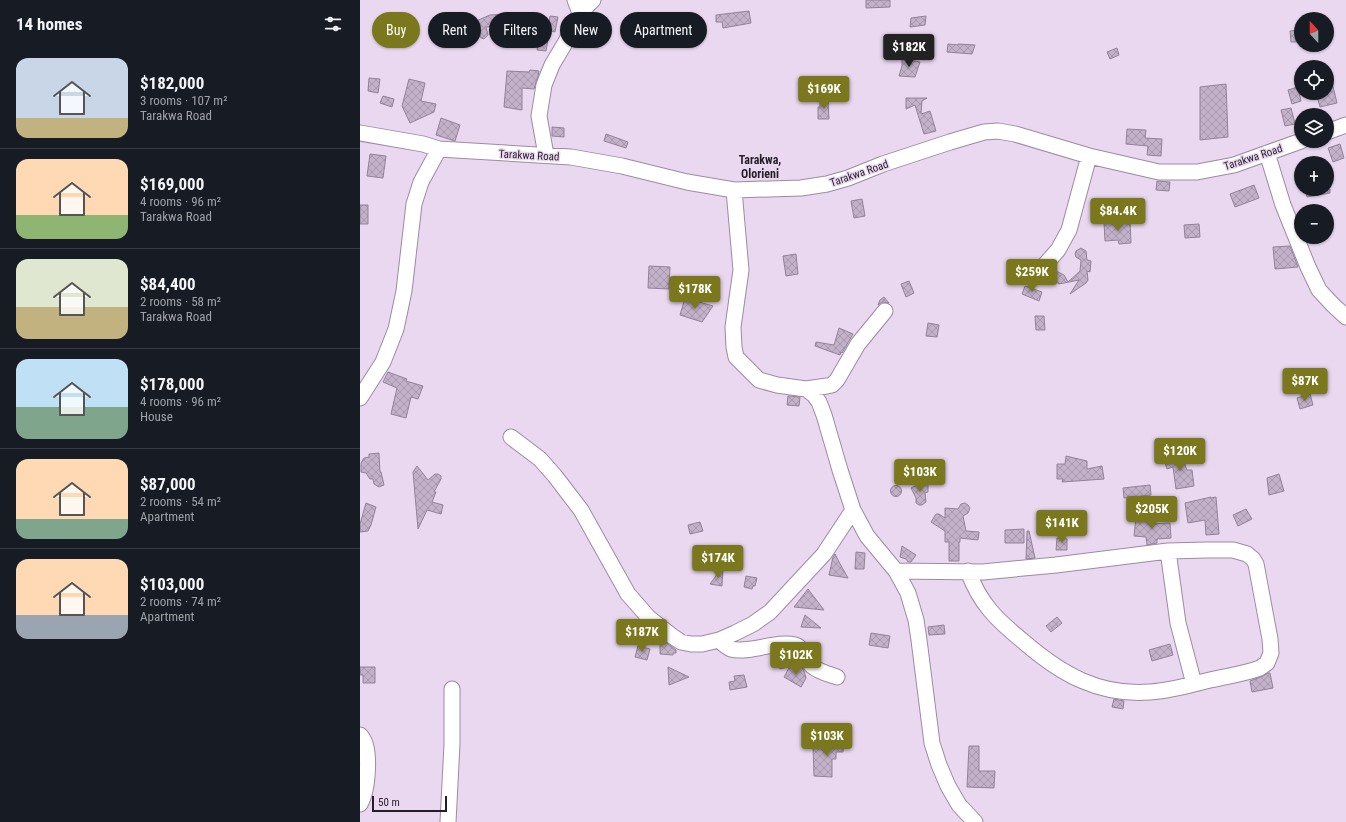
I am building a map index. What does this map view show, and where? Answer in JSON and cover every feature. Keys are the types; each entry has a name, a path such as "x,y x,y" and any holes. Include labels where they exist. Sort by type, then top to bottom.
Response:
{"street":[{"path":"546,155 539,116 544,85 552,65 568,38 577,7 593,0"},
{"path":"1334,130 1346,126"},
{"name":"Tarakwa Road","path":"360,133 423,144 439,149 546,155 600,162 674,179 734,190 800,188 827,184 848,178 883,164 984,132 998,131 1015,134 1089,156 1159,172 1197,172 1234,164 1294,143"},
{"path":"360,398 382,362 396,329 404,291 414,204 421,182 439,149"},
{"path":"1267,153 1284,204 1308,267 1319,290 1346,317"},
{"path":"1034,277 1058,250 1069,230 1089,156"},
{"path":"734,190 741,270 733,327 734,347 736,357 759,380 777,385 806,389 832,385 837,380 858,344 885,311"},
{"path":"806,389 814,395 824,415 853,510 867,536 896,571 908,593 916,620 932,743 948,786 960,806 976,822"},
{"path":"511,437 540,459 581,510 628,594 649,618 681,642 702,644 719,640 753,624 770,612 824,554 853,510"},
{"path":"896,571 983,572 1056,565 1168,551 1233,550 1247,554 1256,564 1270,639 1271,653 1267,662 1260,668 1251,672 1194,684 1150,692 1100,688 1076,678 1049,663 994,616 980,598 968,572"},
{"path":"1168,551 1178,623 1194,684"},
{"path":"719,640 726,647 737,650 796,645 800,647 811,665 816,669 837,676"},
{"path":"448,822 452,744 452,689"},
{"path":"360,734 363,737 365,744 367,776 366,790 360,804"}],"building":[{"path":"866,0 890,0 890,7 866,8"},
{"path":"749,11 751,23 723,28 722,22 716,22 716,15"},
{"path":"489,15 489,27 486,27 488,35 484,39 481,38 481,19"},
{"path":"552,16 558,17 555,32 552,31"},
{"path":"926,16 925,25 910,27 911,18"},
{"path":"1290,31 1294,31 1294,42 1291,42"},
{"path":"948,44 975,45 972,54 947,52"},
{"path":"537,48 547,48 546,51 537,50"},
{"path":"1117,48 1119,55 1110,59 1107,52"},
{"path":"902,59 920,62 915,77 899,76 902,66"},
{"path":"530,70 539,71 534,89 522,88 522,110 504,107 507,71 529,72"},
{"path":"369,78 380,79 378,93 368,91"},
{"path":"409,79 425,83 421,101 436,104 434,112 410,123 402,106"},
{"path":"1226,84 1228,137 1200,140 1200,87"},
{"path":"1294,88 1294,100 1301,101 1292,104 1288,90"},
{"path":"1334,91 1337,103 1320,107 1318,100 1334,100"},
{"path":"383,96 394,99 392,107 380,103"},
{"path":"906,98 927,98 922,101 921,114 930,111 936,131 924,134 915,105 906,109"},
{"path":"828,99 829,119 818,119 818,107 820,107 820,100"},
{"path":"1291,108 1294,124 1285,126 1281,110"},
{"path":"441,118 460,125 455,141 436,135"},
{"path":"552,127 564,128 564,137 552,136"},
{"path":"1127,129 1146,130 1145,138 1162,139 1161,156 1147,155 1148,146 1126,144"},
{"path":"606,134 628,142 626,148 604,141"},
{"path":"1340,144 1344,158 1334,162 1334,156 1331,156 1328,148 1334,148 1334,146"},
{"path":"370,154 386,156 383,178 367,176"},
{"path":"1157,181 1170,182 1169,191 1156,190"},
{"path":"1254,185 1259,198 1235,207 1230,194"},
{"path":"862,199 865,216 854,218 851,201"},
{"path":"360,205 368,205 368,224 360,224"},
{"path":"1130,220 1131,243 1119,244 1118,240 1105,241 1104,222"},
{"path":"1199,224 1200,237 1185,238 1184,225"},
{"path":"1290,246 1298,267 1275,269 1273,247"},
{"path":"1081,248 1086,251 1087,260 1091,261 1090,272 1087,271 1088,280 1086,283 1070,294 1079,280 1059,284 1054,278 1056,271 1064,275 1068,282 1080,271 1081,260 1076,257 1075,254 1076,251"},
{"path":"796,254 798,274 786,276 783,256"},
{"path":"649,266 670,267 669,289 648,288"},
{"path":"909,281 914,293 906,297 901,284"},
{"path":"1025,286 1042,292 1039,301 1022,294"},
{"path":"884,297 889,303 882,302 878,305 880,300"},
{"path":"685,298 713,306 702,322 680,315"},
{"path":"1035,316 1044,316 1045,330 1036,330"},
{"path":"928,323 939,325 937,337 926,336"},
{"path":"839,328 853,334 840,355 815,346 816,342 834,345"},
{"path":"388,372 407,379 406,381 423,386 418,399 411,397 406,418 391,414 397,388 383,382"},
{"path":"1310,394 1313,405 1300,409 1297,398"},
{"path":"788,396 800,397 799,406 787,405"},
{"path":"379,453 380,472 384,485 379,487 374,484 373,479 370,479 366,473 361,472 361,463 364,458 369,457 369,454"},
{"path":"1180,453 1187,470 1192,470 1194,486 1176,489 1173,467 1167,469 1164,460"},
{"path":"1066,456 1087,461 1087,469 1102,466 1104,479 1062,482 1063,479 1057,479 1057,464 1065,464"},
{"path":"417,466 428,480 435,474 441,476 441,479 434,492 436,492 432,502 443,505 441,514 427,510 418,529 413,472"},
{"path":"1279,474 1284,491 1269,495 1267,478"},
{"path":"919,484 928,484 928,492 925,493 926,502 922,505 916,503 916,498 911,488"},
{"path":"896,485 900,487 902,491 900,495 896,497 892,495 890,491 892,487"},
{"path":"1150,485 1151,495 1124,498 1123,488"},
{"path":"1216,497 1219,534 1206,535 1205,520 1188,523 1185,503"},
{"path":"366,503 376,507 368,531 360,532 360,524"},
{"path":"965,503 970,508 968,513 963,516 966,531 979,532 978,540 960,538 959,561 949,561 949,542 945,542 945,531 931,522 936,514 939,514 945,518 945,508 958,509 961,504"},
{"path":"1246,509 1252,519 1238,526 1233,515"},
{"path":"1136,517 1150,518 1149,524 1170,523 1171,538 1157,539 1157,543 1147,545 1146,537 1134,536"},
{"path":"700,522 703,531 690,534 688,525"},
{"path":"1024,529 1024,543 1005,543 1005,530"},
{"path":"1027,531 1029,531 1035,558 1026,559"},
{"path":"1057,538 1067,539 1067,550 1056,550"},
{"path":"902,546 916,555 911,562 908,562 906,559 900,557"},
{"path":"856,552 865,553 864,569 855,569"},
{"path":"835,554 848,578 829,575"},
{"path":"723,566 722,586 710,584"},
{"path":"746,576 757,578 755,586 753,586 752,589 744,587"},
{"path":"808,589 824,610 794,607"},
{"path":"805,615 821,628 801,627"},
{"path":"1057,617 1062,623 1051,632 1046,626"},
{"path":"944,625 945,634 929,635 928,627"},
{"path":"871,633 890,636 888,648 869,645"},
{"path":"660,641 664,641 676,650 676,653 673,653 673,655 660,654"},
{"path":"1170,644 1173,655 1152,661 1149,650"},
{"path":"638,646 650,649 647,660 635,657"},
{"path":"782,653 790,656 792,666 780,669 777,654"},
{"path":"801,666 806,678 801,687 784,677 789,668"},
{"path":"360,667 375,667 375,683 363,683 363,675 360,675"},
{"path":"668,667 689,677 669,685"},
{"path":"1270,673 1273,688 1252,692 1250,681"},
{"path":"744,675 747,687 730,690 729,682 735,681 734,676"},
{"path":"1114,699 1124,701 1123,709 1112,707"},
{"path":"829,738 844,738 843,752 836,752 836,759 832,759 832,777 814,776 813,746 828,746"},
{"path":"969,746 979,746 979,771 995,771 994,788 967,787"}],"district":[{"name":"Tarakwa, Olorieni","path":"760,167"}]}
